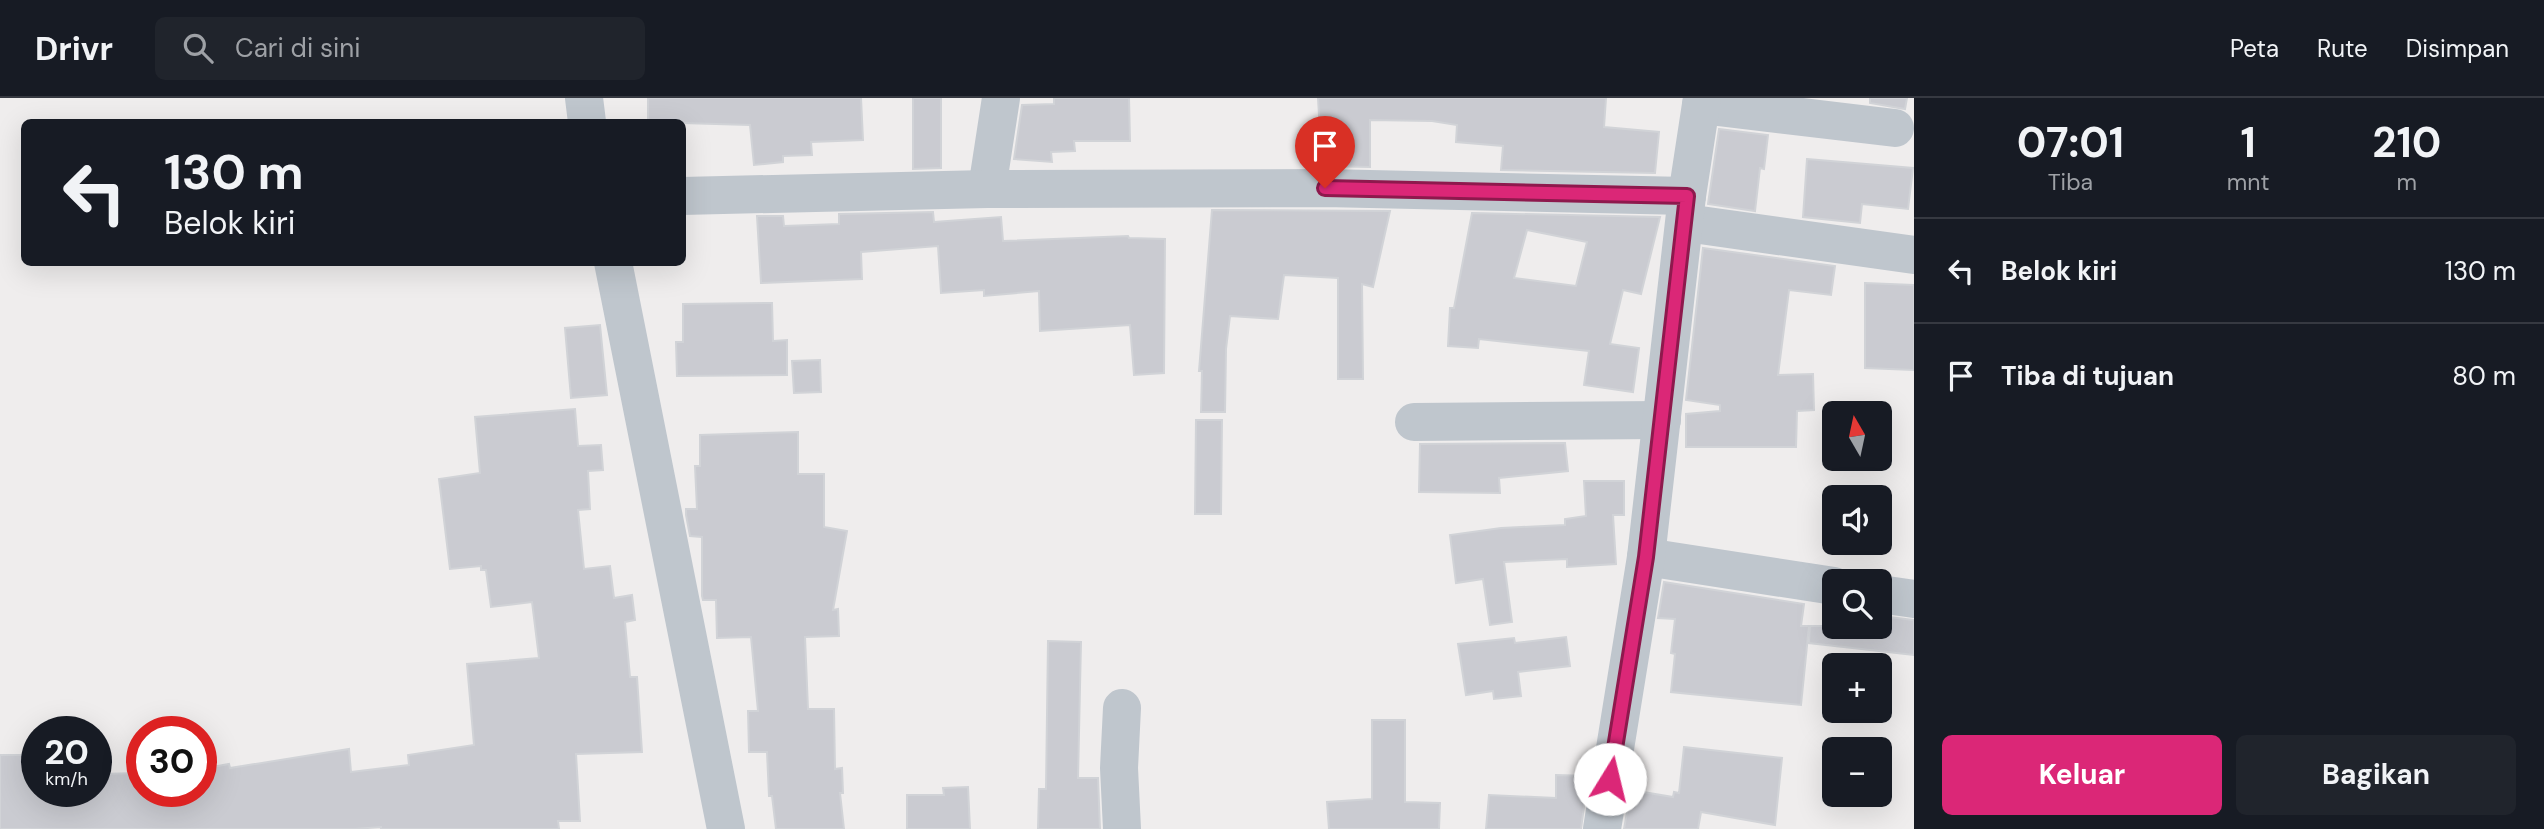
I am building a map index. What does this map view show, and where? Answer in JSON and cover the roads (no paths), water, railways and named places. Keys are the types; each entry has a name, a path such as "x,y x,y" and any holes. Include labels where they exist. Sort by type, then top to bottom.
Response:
{"street":[{"path":"584,98 587,119"},
{"path":"987,189 1000,98"},
{"path":"1602,829 1646,557 1701,102 1895,128"},
{"path":"686,196 987,189 1325,188 1687,209 1914,255"},
{"path":"613,266 726,829"},
{"path":"1414,422 1662,420"},
{"path":"1646,557 1822,584"},
{"path":"1892,596 1914,599"},
{"path":"1122,708 1119,768 1122,829"}]}
